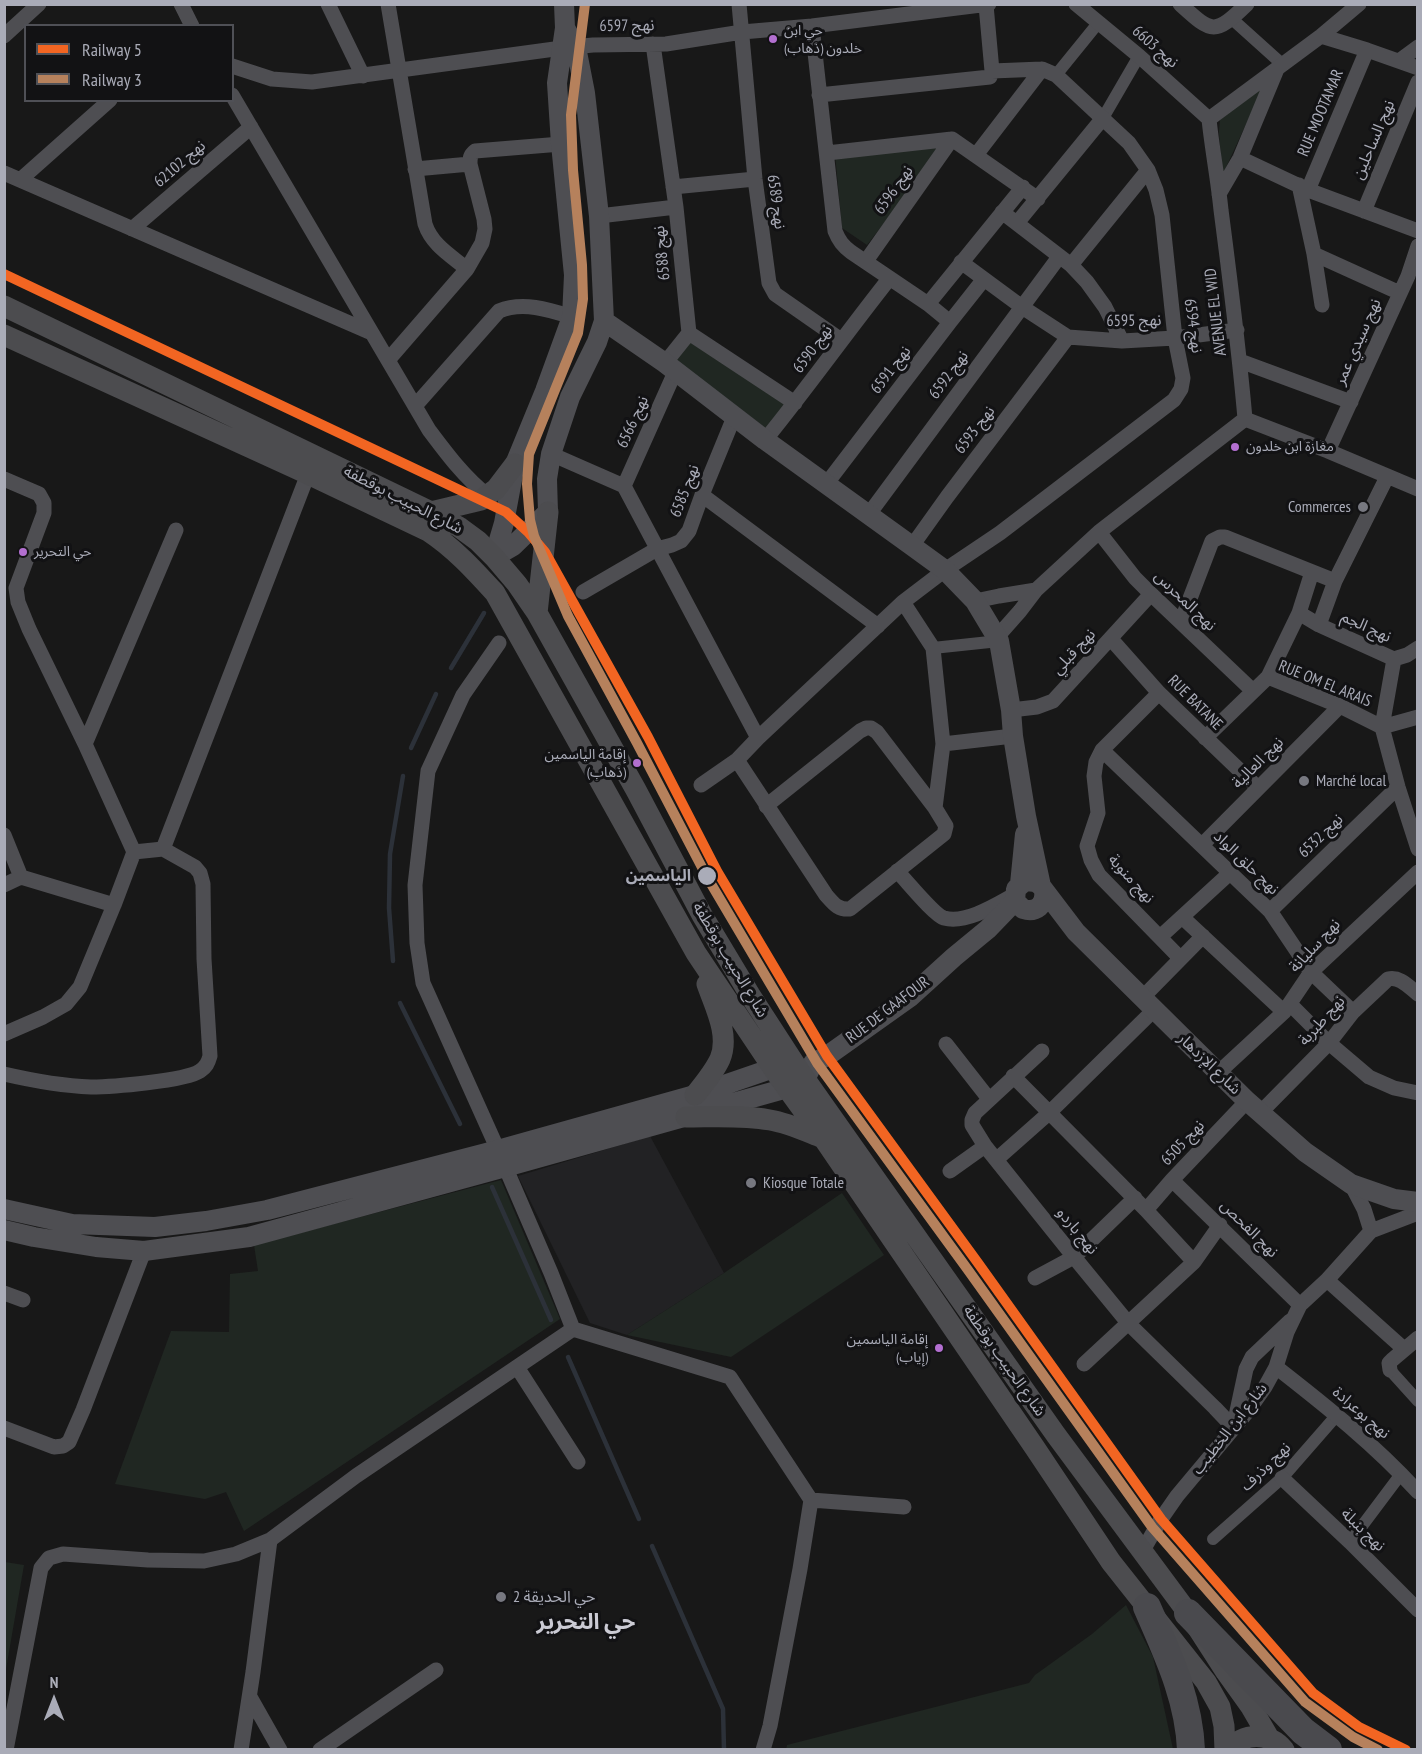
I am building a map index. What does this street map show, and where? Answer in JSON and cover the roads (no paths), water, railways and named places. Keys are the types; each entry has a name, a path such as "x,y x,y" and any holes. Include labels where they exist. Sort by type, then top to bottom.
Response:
{"highway":[{"path":"1147,1607 1186,1705 1191,1749"},
{"path":"1188,1613 1303,1731 1328,1749"}],"main road":[{"name":"شارع الحبيب بوقطفة","path":"4,306 431,512 459,527 494,557 537,613 636,790 702,915 799,1073 1056,1435 1188,1613 1277,1744"},
{"name":"شارع الحبيب بوقطفة","path":"4,335 428,531 461,556 495,593 696,953 773,1069 799,1073"},
{"path":"431,512 471,504 488,496 515,464"},
{"path":"537,613 548,512"},
{"path":"461,556 494,557 495,593"},
{"path":"695,1095 720,1058 723,1044 722,1025 696,953"},
{"name":"شارع الحبيب بوقطفة","path":"799,1073 824,1139 1111,1562 1206,1682 1220,1707 1227,1749"},
{"path":"686,1117 746,1116 772,1120 794,1126 824,1139"},
{"path":"1227,1749 1240,1740 1259,1736 1277,1744"}],"street":[{"path":"4,36 39,4"},
{"path":"181,4 191,24"},
{"path":"328,4 363,76"},
{"path":"388,4 425,224 429,235 438,246 467,269"},
{"path":"494,557 513,546 548,512 547,479 551,454 570,397 597,342 604,321 599,216 585,93 569,47 564,4"},
{"name":"نهج 6589","path":"739,4 747,109 769,283 775,294 841,340"},
{"name":"نهج 6603","path":"1077,4 1209,118"},
{"path":"1180,4 1205,26 1220,27 1247,4"},
{"path":"1209,118 1321,36 1359,4"},
{"path":"987,5 990,74"},
{"name":"نهج 6597","path":"234,67 272,79 312,82 569,47 666,44 742,32 987,5"},
{"path":"1232,19 1280,66"},
{"path":"976,154 1049,72 1099,22"},
{"path":"812,26 837,238 841,244 928,304 950,322"},
{"path":"1321,36 1418,68"},
{"name":"نهج 6588","path":"653,44 676,207 689,333"},
{"path":"494,557 504,523 515,464 572,316 574,275 557,83 569,47"},
{"path":"1399,61 1418,47"},
{"name":"RUE MOOTAMAR","path":"1304,188 1367,50"},
{"path":"1017,223 1103,118 1139,56"},
{"path":"1220,194 1240,158 1280,66"},
{"path":"819,95 990,74 1049,72"},
{"name":"نهج 6594","path":"701,786 737,760 903,602 1000,533 1174,400 1181,389 1183,378 1175,338 1162,215 1148,170 1129,143 1049,72"},
{"name":"نهج الساحلين","path":"1364,211 1418,82"},
{"path":"234,98 415,406 450,458 471,483 488,496"},
{"path":"20,180 108,102"},
{"name":"AVENUE EL WID","path":"1209,118 1240,361 1245,419"},
{"name":"نهج 62102","path":"132,229 251,127"},
{"path":"827,153 952,139 1038,199"},
{"name":"نهج 6596","path":"866,261 952,139"},
{"path":"389,359 467,269 482,243 485,229 484,219 470,157 475,151 561,144"},
{"path":"1240,158 1304,188 1364,211 1416,227"},
{"path":"415,169 470,164"},
{"name":"نهج 6592","path":"869,514 1022,307 1148,170"},
{"path":"4,173 372,333"},
{"path":"673,187 755,179"},
{"path":"928,304 1023,187"},
{"path":"1304,188 1322,305"},
{"path":"599,216 676,207"},
{"path":"1002,212 1065,261 1087,282 1105,307 1122,341"},
{"name":"نهج سيدي عمر","path":"1328,451 1400,293 1413,279 1418,246"},
{"path":"1314,254 1400,293"},
{"path":"961,262 1022,307 1068,337"},
{"name":"نهج 6590","path":"765,440 889,279"},
{"name":"نهج 6591","path":"827,483 984,279"},
{"path":"415,406 499,311 518,307 534,307 572,316"},
{"path":"604,321 945,570 975,602 998,639 1026,816 1043,888"},
{"name":"نهج 6595","path":"1068,337 1122,341 1175,338 1236,330"},
{"path":"689,333 795,403"},
{"name":"نهج 6566","path":"624,486 670,367 689,333"},
{"name":"نهج 6593","path":"912,546 1068,337"},
{"path":"1240,361 1351,402"},
{"name":"نهج 6585","path":"583,592 657,549 681,541 689,531 734,417"},
{"path":"933,648 998,639 1036,590 1099,532 1245,419 1418,489"},
{"path":"551,454 624,486 758,738"},
{"path":"163,849 308,474"},
{"path":"1319,625 1335,581 1387,477"},
{"path":"4,479 39,494 44,503 44,513 16,588 18,602 28,629 85,744 134,852 80,987 66,1004 4,1034"},
{"path":"702,495 878,626"},
{"path":"85,744 176,530"},
{"name":"نهج المحرس","path":"1099,532 1135,578 1253,691"},
{"path":"1181,622 1215,538 1225,537 1335,581"},
{"path":"1268,677 1299,613 1312,572"},
{"path":"975,602 1036,590"},
{"name":"نهج قبلي","path":"1011,710 1037,707 1053,701 1151,594"},
{"path":"903,602 933,648 943,744 935,808"},
{"name":"نهج الجم","path":"1299,613 1319,625 1394,659 1418,648"},
{"name":"RUE BATANE","path":"1111,639 1159,693 1258,788"},
{"path":"499,643 463,695 428,771 415,885 417,943 423,983 502,1159 573,1329"},
{"path":"1394,659 1382,727 1418,849"},
{"name":"RUE OM EL ARAIS","path":"1205,738 1268,677 1340,706 1382,727 1418,717"},
{"name":"نهج منوبة","path":"1159,693 1102,750 1096,762 1094,776 1098,810 1087,846 1091,860 1099,874 1180,958"},
{"name":"نهج العالية","path":"1202,845 1340,706"},
{"path":"737,760 766,806 826,896 843,910 850,909 944,834 946,826 877,732 871,728 860,731 766,806"},
{"path":"943,744 1013,736"},
{"name":"نهج حلق الواد","path":"1102,750 1270,911 1311,972 1353,1012"},
{"name":"نهج 6532","path":"1270,911 1398,787"},
{"path":"1022,900 1026,816"},
{"path":"4,835 21,877"},
{"path":"4,1074 92,1087 145,1083 189,1076 207,1066 210,1056 204,959 203,884 200,873 195,867 163,849 134,852"},
{"path":"897,871 943,918 960,918 1022,900 1076,932"},
{"path":"1160,937 1231,872"},
{"name":"نهج سليانة","path":"1218,1073 1287,1008 1311,972 1418,872"},
{"path":"4,885 21,877 114,905"},
{"path":"1022,900 1025,881 1030,880 1043,888 1076,932"},
{"name":"RUE DE GAAFOUR","path":"502,1159 686,1117 799,1073 910,997 1022,900"},
{"path":"1182,917 1369,1077 1394,1088 1418,1093"},
{"name":"شارع الإزدهار","path":"1076,932 1253,1107 1305,1152 1351,1184 1394,1199 1418,1202"},
{"path":"997,1159 1050,1113 1148,1004 1180,958 1203,936"},
{"name":"نهج طبربة","path":"1253,1107 1329,1043 1353,1012 1388,979 1399,979 1418,994"},
{"path":"946,1044 989,1099"},
{"name":"نهج باردو","path":"1042,1050 975,1113 972,1125 985,1146 1129,1324 1234,1428"},
{"path":"4,1230 96,1247 144,1251 249,1237 502,1159 773,1069"},
{"path":"1014,1076 1135,1198 1194,1262"},
{"name":"نهج 6505","path":"1146,1210 1172,1180 1253,1107"},
{"path":"950,1171 985,1146"},
{"path":"4,1209 72,1224 155,1227 267,1210 502,1159"},
{"name":"نهج الفحص","path":"1172,1180 1220,1225 1297,1311"},
{"name":"شارع الإزدهار","path":"1351,1184 1364,1209 1371,1231"},
{"path":"1035,1278 1074,1257 1135,1198"},
{"name":"شارع ابن الخطيب","path":"1142,1552 1177,1496 1265,1388 1276,1367 1297,1311 1371,1231 1418,1213"},
{"path":"1084,1364 1194,1262 1220,1225"},
{"path":"4,1428 54,1447 63,1446 69,1442 84,1410 144,1251"},
{"path":"1327,1280 1404,1349"},
{"path":"4,1293 23,1300"},
{"path":"1234,1428 1246,1369 1252,1357 1297,1311"},
{"path":"6,1749 41,1568 49,1558 63,1554 204,1561 236,1554 270,1540 356,1476 573,1329"},
{"path":"573,1329 730,1377 811,1500 796,1592 770,1726 763,1749"},
{"path":"1418,1338 1389,1363 1390,1370 1418,1401"},
{"path":"517,1367 578,1462"},
{"name":"نهج بوعرادة","path":"1276,1367 1337,1415 1418,1492"},
{"name":"نهج وذرف","path":"1213,1539 1282,1478 1337,1415"},
{"path":"1350,1542 1401,1474"},
{"name":"نهج بنبلة","path":"1282,1478 1418,1610"},
{"path":"811,1500 904,1506"},
{"path":"241,1749 270,1540"},
{"path":"320,1749 436,1670"},
{"path":"249,1697 280,1749"}],"waterway":[{"path":"451,668 484,613"},
{"path":"411,748 436,694"},
{"path":"393,961 389,908 390,854 403,776"},
{"path":"400,1003 460,1124"},
{"path":"492,1187 551,1320"},
{"path":"568,1357 639,1519"},
{"path":"652,1546 723,1709 724,1750"}],"rail line":[{"name":"3","path":"585,4 571,115 583,299 578,333 529,454 527,484 530,520 534,536 568,616 707,877 817,1063 1152,1527 1305,1702 1353,1737 1378,1750"},
{"name":"5","path":"4,274 506,512 528,532 545,552 648,737 717,871 827,1056 1161,1519 1313,1693 1359,1727 1406,1750"}],"place":[{"name":"حي ابن خلدون (ذهاب)","path":"773,39"},
{"name":"مغازة ابن خلدون","path":"1235,447"},
{"name":"Commerces","path":"1363,507"},
{"name":"حي التحرير","path":"23,552"},
{"name":"إقامة الياسمين (ذهاب)","path":"637,763"},
{"name":"Marché local","path":"1304,781"},
{"name":"الياسمين","path":"707,876"},
{"name":"Kiosque Totale","path":"751,1183"},
{"name":"إقامة الياسمين (إياب)","path":"939,1348"},
{"name":"حي الحديقة 2","path":"501,1597"}],"district":[{"name":"حي التحرير","path":"586,1623"}]}
